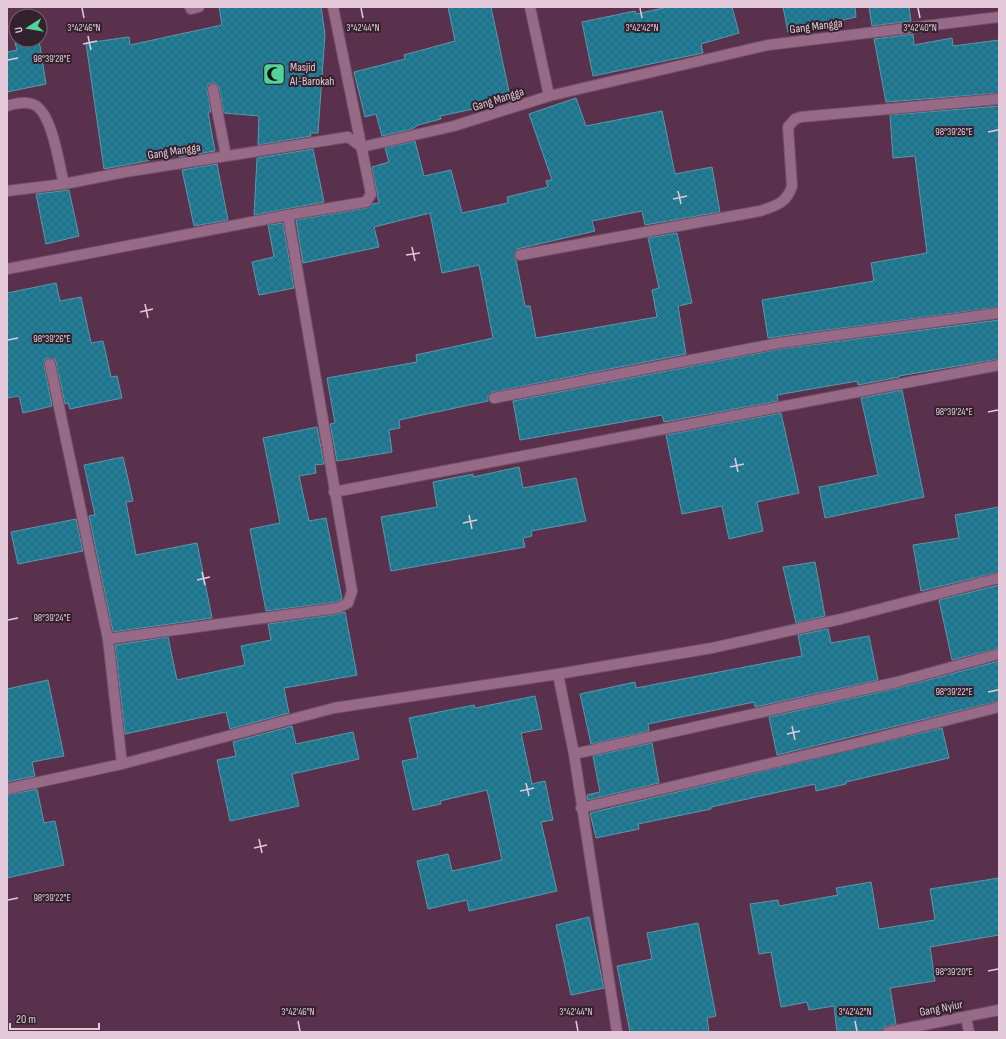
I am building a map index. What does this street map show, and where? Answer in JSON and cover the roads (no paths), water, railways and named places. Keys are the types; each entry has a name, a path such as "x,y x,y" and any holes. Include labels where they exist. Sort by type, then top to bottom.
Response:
{"street":[{"path":"190,7 191,9 199,7"},
{"path":"7,269 288,215 366,202 370,194 362,147 333,7"},
{"path":"530,7 549,96"},
{"name":"Gang Mangga","path":"7,191 64,184 348,137 362,147 454,126 549,96 768,45 999,17"},
{"path":"213,89 226,156"},
{"path":"520,254 760,211 780,204 790,193 792,186 788,126 795,119 801,117 999,99"},
{"path":"7,106 31,103 42,109 48,120 64,184"},
{"path":"108,639 338,608 348,603 352,591 288,215"},
{"path":"494,398 779,343 999,313"},
{"path":"50,364 108,639 122,764"},
{"path":"334,492 999,364"},
{"path":"7,789 122,764 334,708 558,674 712,648 842,619 999,578"},
{"path":"574,754 889,684 999,654"},
{"path":"558,674 574,754 581,808 617,1032"},
{"path":"581,808 852,744 999,707"},
{"name":"Gang Nyiur","path":"888,1032 999,1010"},
{"path":"966,1017 969,1032"}],"place":[{"name":"Masjid Al-Barokah","path":"274,74"}]}
